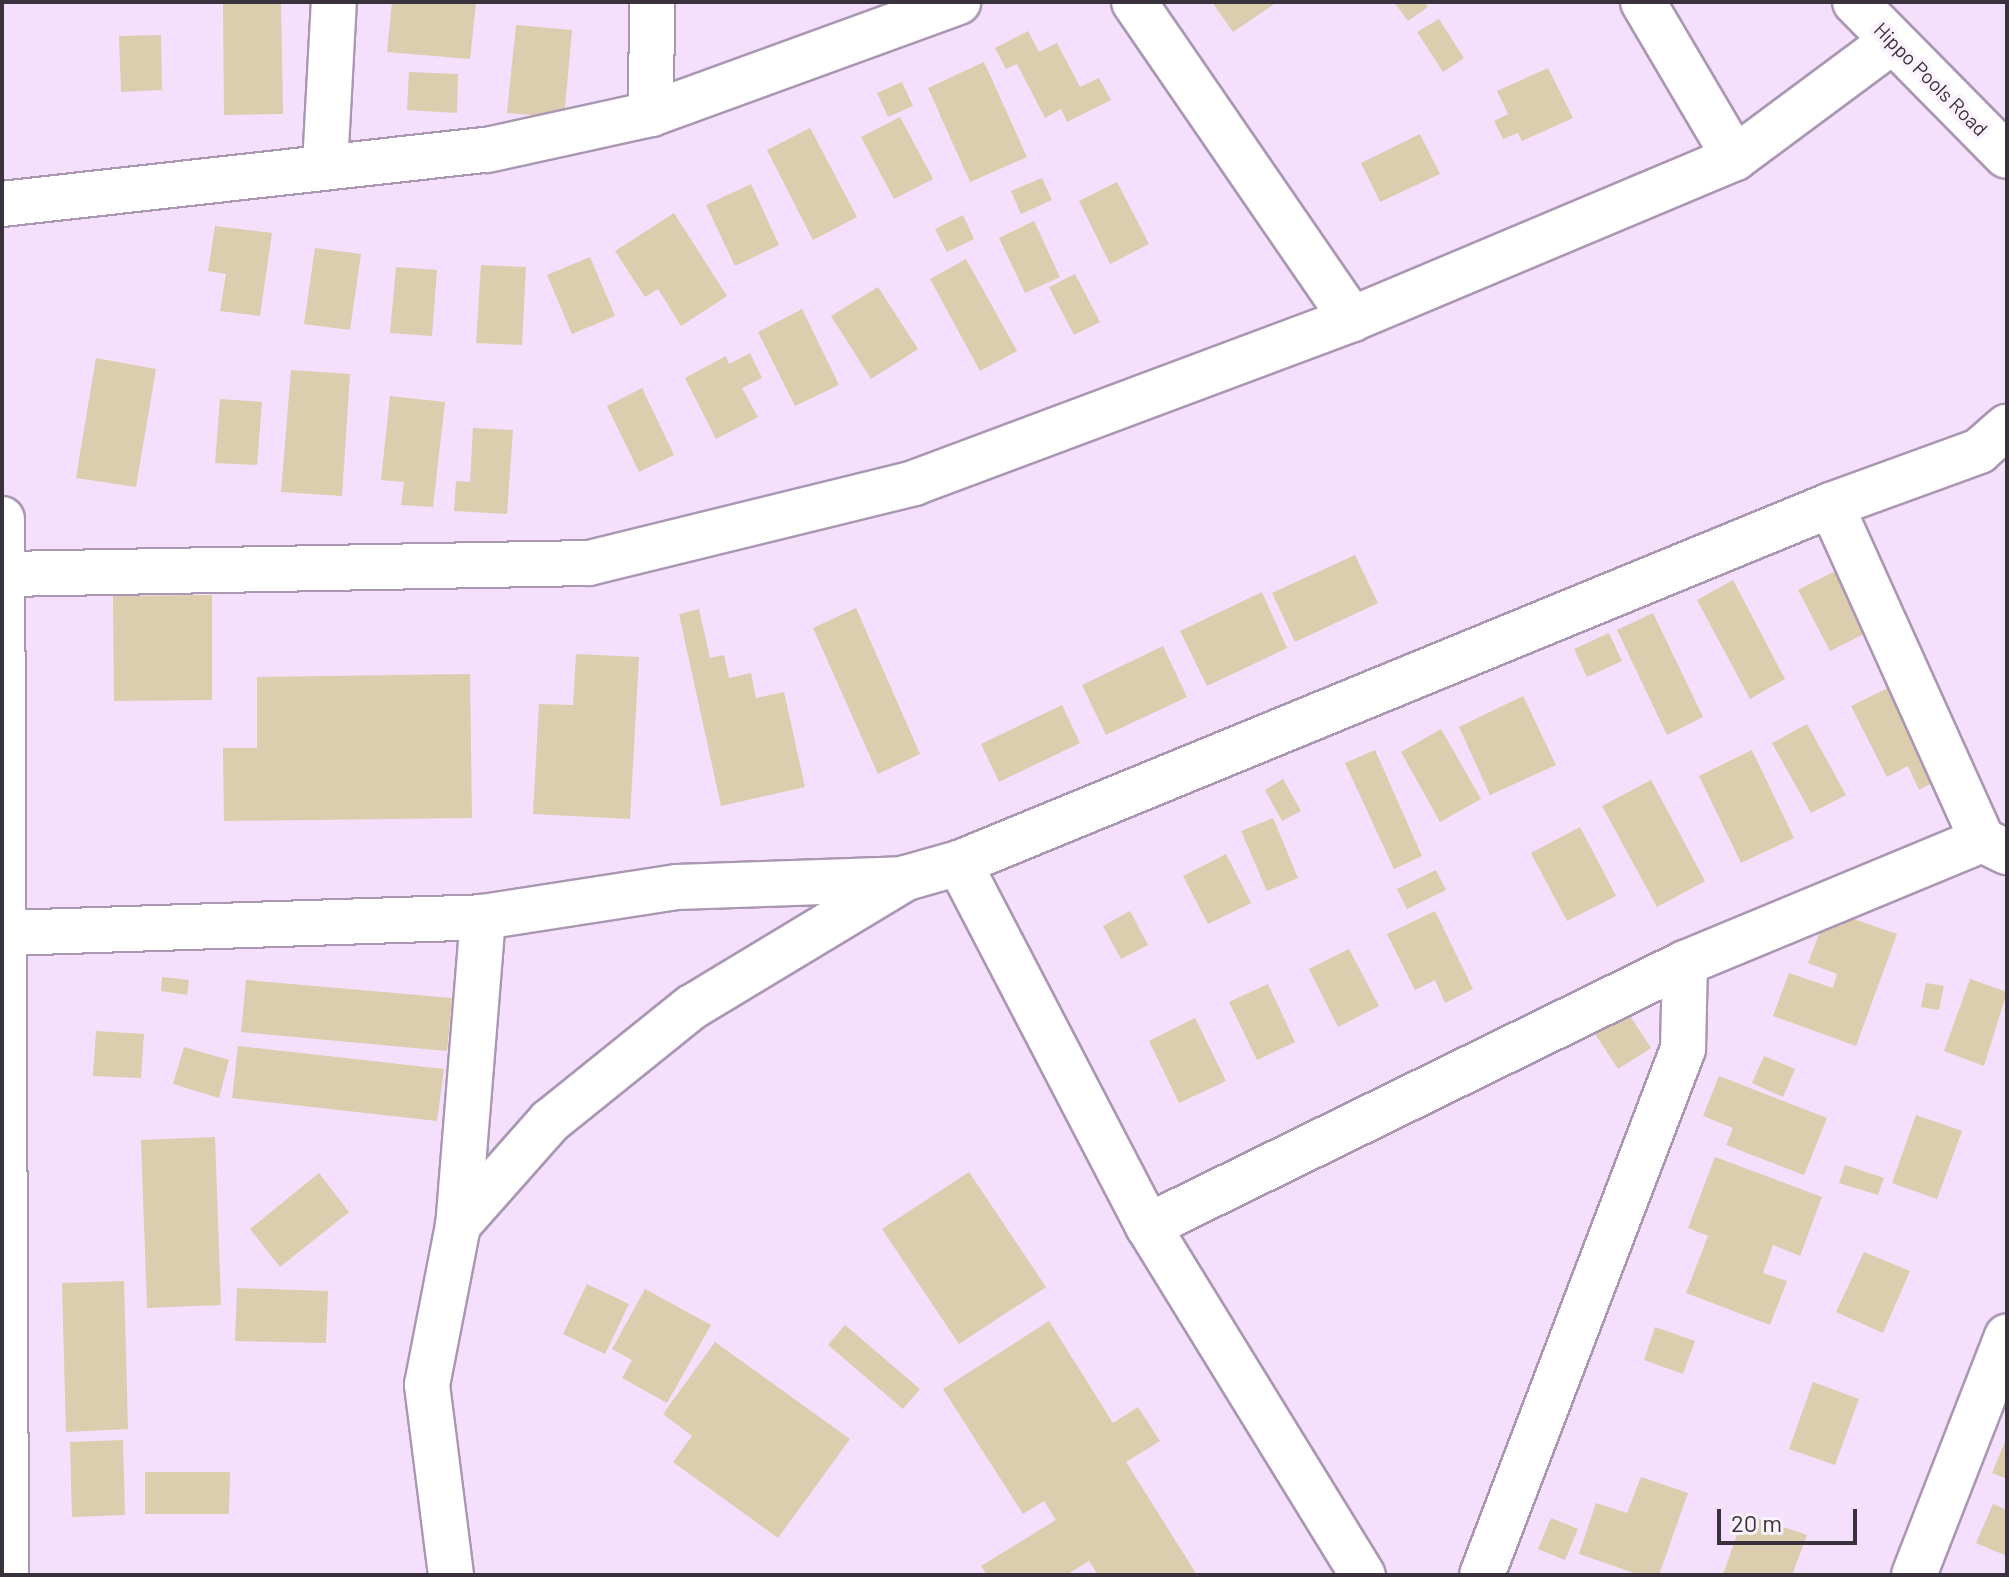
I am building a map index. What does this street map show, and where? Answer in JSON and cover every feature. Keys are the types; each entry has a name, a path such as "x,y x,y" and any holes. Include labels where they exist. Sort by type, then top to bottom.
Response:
{"street":[{"path":"325,166 334,2"},
{"path":"651,114 652,2"},
{"path":"2,204 487,150 651,114 958,2"},
{"path":"1134,2 1352,319"},
{"path":"1643,2 1735,158"},
{"name":"Hippo Pools Road","path":"1855,2 1891,42 2007,156"},
{"path":"6,574 589,563 914,483 1352,319 1735,158 1891,42"},
{"path":"7,933 483,917 677,887 906,878 959,863 1831,505 1998,450"},
{"path":"1148,1226 1685,963 1994,846 1831,505"},
{"path":"2,519 6,574 6,1575"},
{"path":"959,863 1148,1226 1363,1575"},
{"path":"458,1225 550,1121 692,1007 906,878"},
{"path":"451,1575 427,1385 458,1225 483,917"},
{"path":"1482,1575 1683,1049 1685,963"},
{"path":"1914,1575 2007,1337"}],"building":[{"path":"223,2 281,2 283,114 224,115"},
{"path":"392,2 476,2 470,59 387,52"},
{"path":"1212,2 1277,2 1233,32"},
{"path":"1394,2 1424,2 1428,7 1408,21"},
{"path":"1439,19 1464,58 1443,72 1417,32"},
{"path":"516,25 572,30 564,118 507,113"},
{"path":"1028,31 1039,52 1057,43 1080,87 1099,78 1111,100 1067,122 1061,109 1045,118 1017,64 1006,69 995,48"},
{"path":"161,35 162,90 121,92 119,36"},
{"path":"984,62 1027,157 970,182 928,88"},
{"path":"1548,68 1573,118 1522,141 1518,133 1503,139 1494,121 1508,114 1497,91"},
{"path":"409,72 458,74 457,113 407,110"},
{"path":"902,82 913,106 888,117 877,93"},
{"path":"900,117 933,179 894,199 861,137"},
{"path":"810,128 857,217 813,240 767,150"},
{"path":"1420,134 1440,174 1380,202 1361,163"},
{"path":"1042,178 1052,200 1021,214 1011,191"},
{"path":"1117,182 1149,244 1110,264 1079,201"},
{"path":"751,184 779,245 735,266 706,205"},
{"path":"674,213 727,296 681,326 658,289 645,297 615,251"},
{"path":"963,215 974,239 947,252 935,229"},
{"path":"1034,221 1060,277 1025,293 999,238"},
{"path":"215,226 272,233 260,316 220,311 226,274 208,271"},
{"path":"315,248 361,254 350,330 304,324"},
{"path":"590,257 615,316 572,334 547,275"},
{"path":"966,259 1017,351 980,371 930,279"},
{"path":"481,265 526,267 522,345 476,343"},
{"path":"396,267 437,270 432,336 390,333"},
{"path":"1075,274 1100,322 1074,335 1049,287"},
{"path":"878,287 918,349 871,379 831,316"},
{"path":"802,309 839,385 795,406 758,332"},
{"path":"750,353 762,378 742,388 758,417 716,439 685,378 726,356 729,364"},
{"path":"96,358 156,369 136,487 76,478"},
{"path":"291,370 350,374 342,496 281,492"},
{"path":"642,388 674,455 639,472 607,406"},
{"path":"390,396 445,402 433,507 401,505 404,482 381,480"},
{"path":"220,399 262,402 257,465 215,463"},
{"path":"473,428 513,430 507,514 454,511 456,481 470,482"},
{"path":"1355,555 1378,603 1295,642 1272,593"},
{"path":"1837,570 1868,632 1830,651 1798,590"},
{"path":"1733,580 1785,679 1750,699 1697,600"},
{"path":"1262,592 1287,648 1207,686 1180,631"},
{"path":"212,595 212,700 114,701 113,596"},
{"path":"856,608 920,754 878,774 813,628"},
{"path":"699,609 710,658 724,655 729,678 751,673 756,698 784,692 805,787 721,806 679,614"},
{"path":"1653,613 1703,717 1667,735 1617,630"},
{"path":"1609,633 1622,661 1587,677 1574,649"},
{"path":"1163,646 1187,697 1106,735 1082,685"},
{"path":"576,654 639,657 630,819 533,814 539,704 573,705"},
{"path":"470,674 472,818 224,821 223,748 257,748 257,677"},
{"path":"1900,682 1947,775 1919,790 1908,766 1887,777 1851,706"},
{"path":"1523,696 1556,765 1490,795 1459,727"},
{"path":"1062,705 1080,743 999,782 981,744"},
{"path":"1807,724 1846,795 1811,813 1772,743"},
{"path":"1441,729 1481,799 1440,822 1401,752"},
{"path":"1375,750 1422,856 1394,869 1345,763"},
{"path":"1752,750 1794,838 1741,863 1699,776"},
{"path":"1283,779 1301,811 1282,821 1265,790"},
{"path":"1651,780 1705,881 1657,907 1602,806"},
{"path":"1273,818 1298,878 1267,891 1241,831"},
{"path":"1580,827 1616,896 1567,921 1531,853"},
{"path":"1226,854 1251,903 1208,924 1183,876"},
{"path":"1436,870 1446,890 1407,909 1397,889"},
{"path":"1828,910 1897,934 1856,1046 1773,1016 1789,973 1833,988 1837,974 1808,963"},
{"path":"1130,911 1148,945 1121,959 1103,926"},
{"path":"1435,911 1473,989 1445,1003 1435,980 1415,990 1387,934"},
{"path":"1349,949 1379,1006 1338,1027 1309,969"},
{"path":"162,977 189,980 187,995 161,991"},
{"path":"1970,979 2007,992 1984,1066 1944,1051"},
{"path":"246,980 452,998 447,1051 241,1032"},
{"path":"1926,983 1944,986 1939,1010 1921,1007"},
{"path":"1268,984 1295,1042 1257,1060 1229,1002"},
{"path":"1623,1005 1651,1048 1618,1069 1590,1026"},
{"path":"1195,1018 1226,1081 1179,1103 1149,1041"},
{"path":"96,1031 144,1034 141,1078 93,1076"},
{"path":"238,1046 444,1069 437,1121 232,1098"},
{"path":"184,1047 229,1060 219,1098 173,1084"},
{"path":"1764,1056 1795,1069 1783,1097 1752,1083"},
{"path":"1719,1076 1827,1118 1804,1175 1726,1145 1733,1128 1703,1116"},
{"path":"1916,1115 1962,1131 1937,1199 1892,1183"},
{"path":"215,1137 221,1305 147,1308 141,1140"},
{"path":"1715,1157 1822,1197 1800,1256 1773,1245 1763,1273 1787,1281 1770,1325 1686,1293 1708,1236 1688,1228"},
{"path":"1845,1165 1884,1178 1878,1195 1839,1183"},
{"path":"969,1172 1046,1287 959,1344 882,1229"},
{"path":"319,1173 349,1212 280,1267 250,1229"},
{"path":"1864,1252 1910,1271 1883,1333 1836,1312"},
{"path":"124,1281 128,1429 66,1432 62,1283"},
{"path":"587,1284 629,1304 605,1354 563,1334"},
{"path":"237,1288 328,1291 326,1343 235,1341"},
{"path":"645,1289 711,1325 667,1403 622,1378 632,1360 612,1349"},
{"path":"1049,1321 1113,1423 1138,1407 1160,1441 1126,1462 1197,1575 1098,1575 1089,1561 1066,1575 987,1575 981,1566 1056,1520 1044,1501 1023,1514 943,1389"},
{"path":"845,1325 920,1389 903,1409 828,1345"},
{"path":"1655,1327 1695,1341 1683,1374 1644,1360"},
{"path":"715,1342 850,1439 778,1538 673,1462 692,1436 663,1414"},
{"path":"1813,1382 1859,1399 1835,1465 1789,1449"},
{"path":"2007,1437 2007,1479 1992,1473"},
{"path":"123,1440 125,1515 72,1517 70,1442"},
{"path":"145,1472 230,1472 229,1514 145,1514"},
{"path":"1641,1477 1688,1493 1659,1575 1640,1575 1579,1554 1596,1503 1627,1513"},
{"path":"1993,1504 2007,1510 2007,1556 1976,1543"},
{"path":"1744,1514 1807,1535 1792,1575 1723,1575"},
{"path":"1551,1518 1578,1529 1565,1560 1538,1549"}]}
